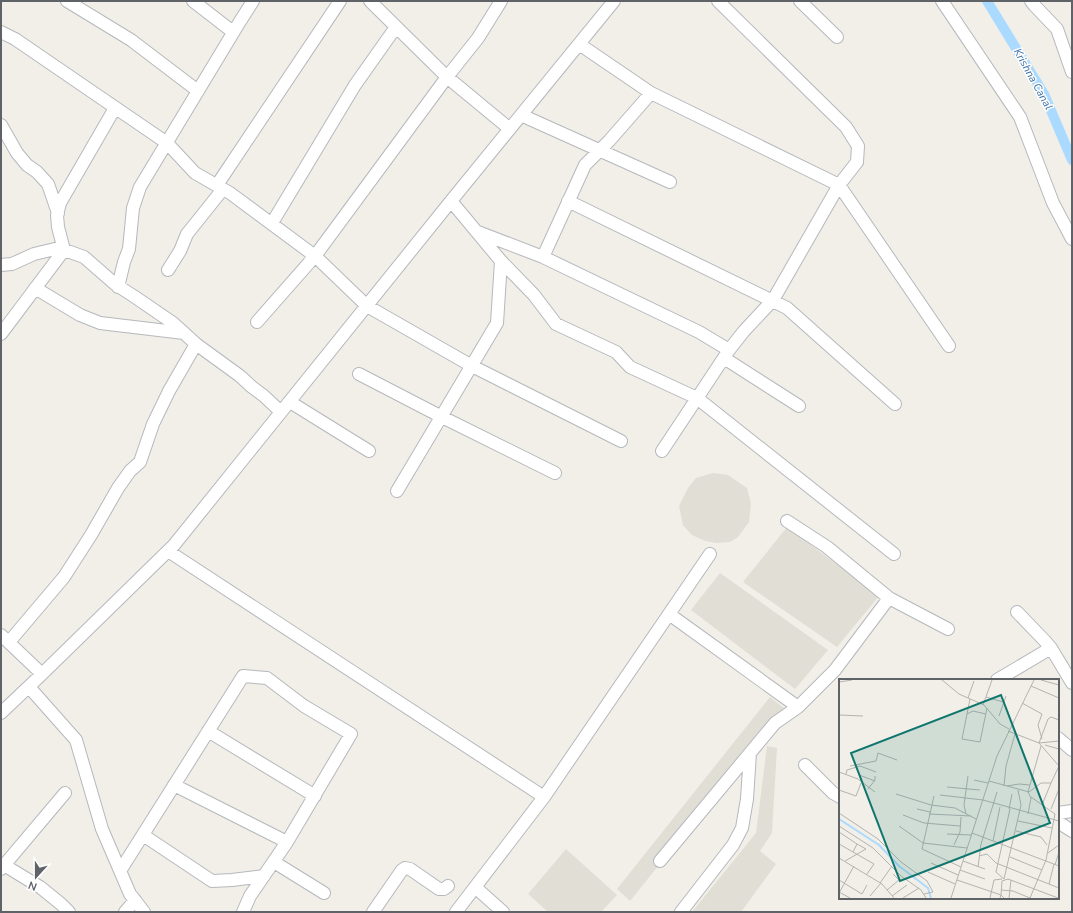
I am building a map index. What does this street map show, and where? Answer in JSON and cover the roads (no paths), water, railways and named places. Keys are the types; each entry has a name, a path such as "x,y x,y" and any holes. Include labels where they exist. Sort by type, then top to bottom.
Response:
{"street":[{"path":"68,1 131,40 198,91"},
{"path":"193,1 234,32"},
{"path":"118,287 129,249 133,208 140,187 253,1"},
{"path":"168,270 180,251 187,234 220,187 340,1"},
{"path":"370,1 448,77 510,129"},
{"path":"258,322 315,256 478,38 501,1"},
{"path":"1,713 30,687 174,545 614,1"},
{"path":"662,451 727,354 744,331 773,300 839,185 857,162 858,146 846,127 718,1"},
{"path":"800,1 837,37"},
{"path":"942,1 1020,117 1053,203 1072,239"},
{"path":"1030,1 1057,29 1072,72"},
{"path":"272,223 355,85 396,27"},
{"path":"1,32 15,39 168,143 195,173 230,192 315,256 367,306 472,366 621,441"},
{"path":"579,44 651,93 839,185 949,346"},
{"path":"543,257 585,165 651,93"},
{"path":"64,250 58,227 60,203 116,108"},
{"path":"521,115 670,182"},
{"path":"3,133 17,154 48,184 58,213"},
{"path":"451,201 501,261 534,295 556,324 616,352 630,367 697,398 894,554"},
{"path":"568,201 787,308 895,404"},
{"path":"476,232 543,257 699,332 799,406"},
{"path":"1,265 12,264 34,254 59,248 84,257 118,287 136,297 173,323 196,344 240,376 282,412"},
{"path":"1,334 64,250"},
{"path":"397,491 497,323 501,261"},
{"path":"35,288 80,315 100,322 184,333"},
{"path":"42,674 5,639 64,577 91,535 118,488 140,462 153,424 169,391 196,344"},
{"path":"359,374 554,472"},
{"path":"290,402 369,451"},
{"path":"787,521 826,547 889,598 948,629"},
{"path":"168,551 544,797"},
{"path":"456,912 544,797 710,554"},
{"path":"660,861 775,724 798,707 835,670 889,598"},
{"path":"1016,612 1051,648 1072,683"},
{"path":"669,614 798,707"},
{"path":"999,679 1051,648"},
{"path":"120,871 243,676 267,678 304,706 351,734 287,842 250,896 243,912"},
{"path":"30,687 76,740 102,830 130,894 144,912"},
{"path":"208,731 315,796"},
{"path":"1059,739 1072,750"},
{"path":"681,912 733,846 742,828 747,799 750,753"},
{"path":"805,765 839,797"},
{"path":"174,785 287,842"},
{"path":"65,793 3,867 40,887 69,912"},
{"path":"1059,812 1072,811"},
{"path":"1059,823 1072,831"},
{"path":"143,835 212,881 264,876"},
{"path":"274,862 324,893"},
{"path":"373,912 402,870 405,868 410,869 439,889 444,889 448,886"},
{"path":"475,887 503,912"},
{"path":"125,912 135,900"}],"waterway":[{"name":"Krishna Canal","path":"987,1 1044,94 1072,160"}]}
